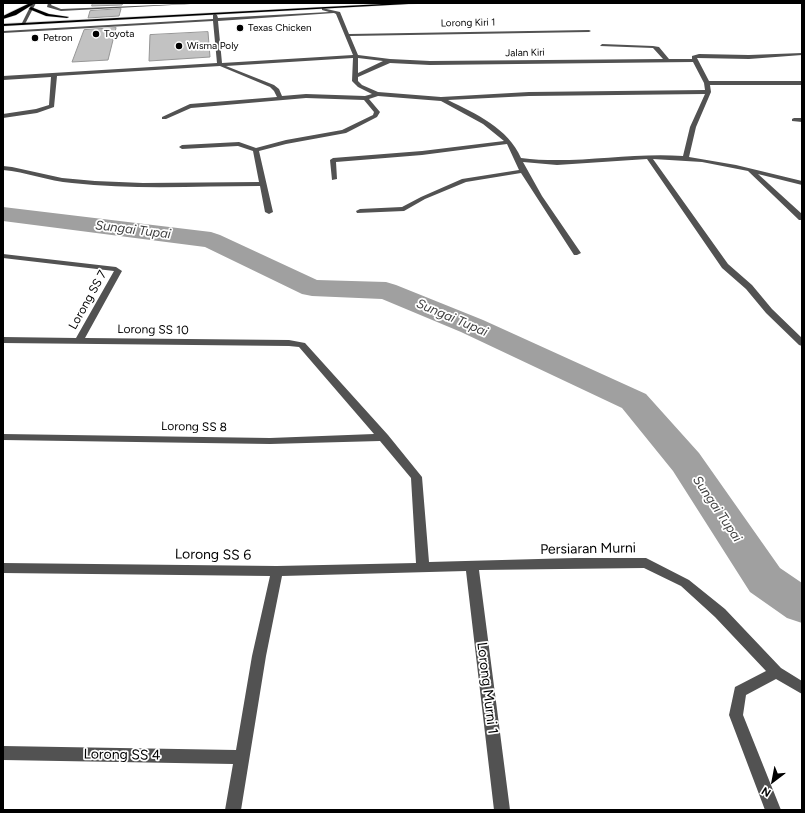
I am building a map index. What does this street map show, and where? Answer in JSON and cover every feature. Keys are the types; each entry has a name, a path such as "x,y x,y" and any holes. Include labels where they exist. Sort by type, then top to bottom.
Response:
{"main road":[{"path":"3,19 33,3"},
{"path":"3,25 76,17 336,3"},
{"path":"3,19 24,22 324,9 425,3"},
{"path":"31,8 48,15 76,17"}],"street":[{"path":"24,22 33,3"},
{"path":"50,3 49,6 61,10 207,3 211,10"},
{"path":"3,32 338,13 344,8"},
{"path":"324,9 338,13"},
{"path":"338,13 356,56 355,81 360,86 377,94 441,99 529,94 708,92"},
{"path":"215,14 220,64 238,74 272,85 277,89 280,97"},
{"name":"Lorong Kiri 1","path":"347,35 589,31"},
{"path":"602,45 653,47 657,48 667,60"},
{"name":"Jalan Kiri","path":"3,78 356,56 390,61 437,63 694,60 694,57 699,55 749,57 802,54"},
{"path":"686,158 693,127 708,92 706,82 694,60"},
{"path":"356,76 380,64 390,61"},
{"path":"3,116 37,111 52,106 54,74"},
{"path":"706,82 802,83"},
{"path":"164,118 190,106 280,97 306,96 366,98 377,94"},
{"path":"182,147 239,144 256,150 286,142 344,132 375,116 377,112 366,98"},
{"path":"441,99 494,128 509,142 520,160 523,171 577,254"},
{"path":"794,120 802,120"},
{"path":"334,179 333,160 422,153 509,142"},
{"path":"256,150 269,212"},
{"path":"649,157 725,266 749,287 769,311 802,343"},
{"path":"520,160 538,164 558,164 619,158 686,158 802,183"},
{"path":"3,168 20,169 70,180 82,181 263,184"},
{"path":"360,211 404,210 422,198 464,180 523,171"},
{"path":"751,171 802,218"},
{"name":"Lorong SS 7","path":"3,256 112,268 118,271 79,340"},
{"name":"Lorong SS 10","path":"3,340 289,343 302,345 384,437"},
{"name":"Lorong SS 8","path":"3,437 270,441 384,437"},
{"path":"384,437 416,477 423,568"},
{"name":"Persiaran Murni","path":"423,568 575,563 646,563 686,583 720,613 776,672 802,688"},
{"name":"Lorong Murni 1","path":"472,567 502,810"},
{"name":"Lorong SS 6","path":"3,568 277,572 423,568"},
{"path":"233,810 259,656 277,572"},
{"path":"773,810 736,715 740,691 776,672"},
{"name":"Lorong SS 4","path":"3,753 241,757"}],"building":[{"path":"93,3 123,3 122,5 92,6"},
{"path":"121,9 119,16 88,18 90,11"},
{"path":"116,28 108,60 72,62 84,30"},
{"name":"Wisma Poly","path":"208,32 210,57 149,61 150,35"}],"waterway":[{"name":"Sungai Tupai","path":"3,214 13,214 211,240 312,288 386,291 472,326 634,401 686,462 765,580 802,606"}],"place":[{"name":"Texas Chicken","path":"240,28"},
{"name":"Toyota","path":"96,34"},
{"name":"Petron","path":"35,38"},
{"name":"Wisma Poly","path":"179,46"}]}
